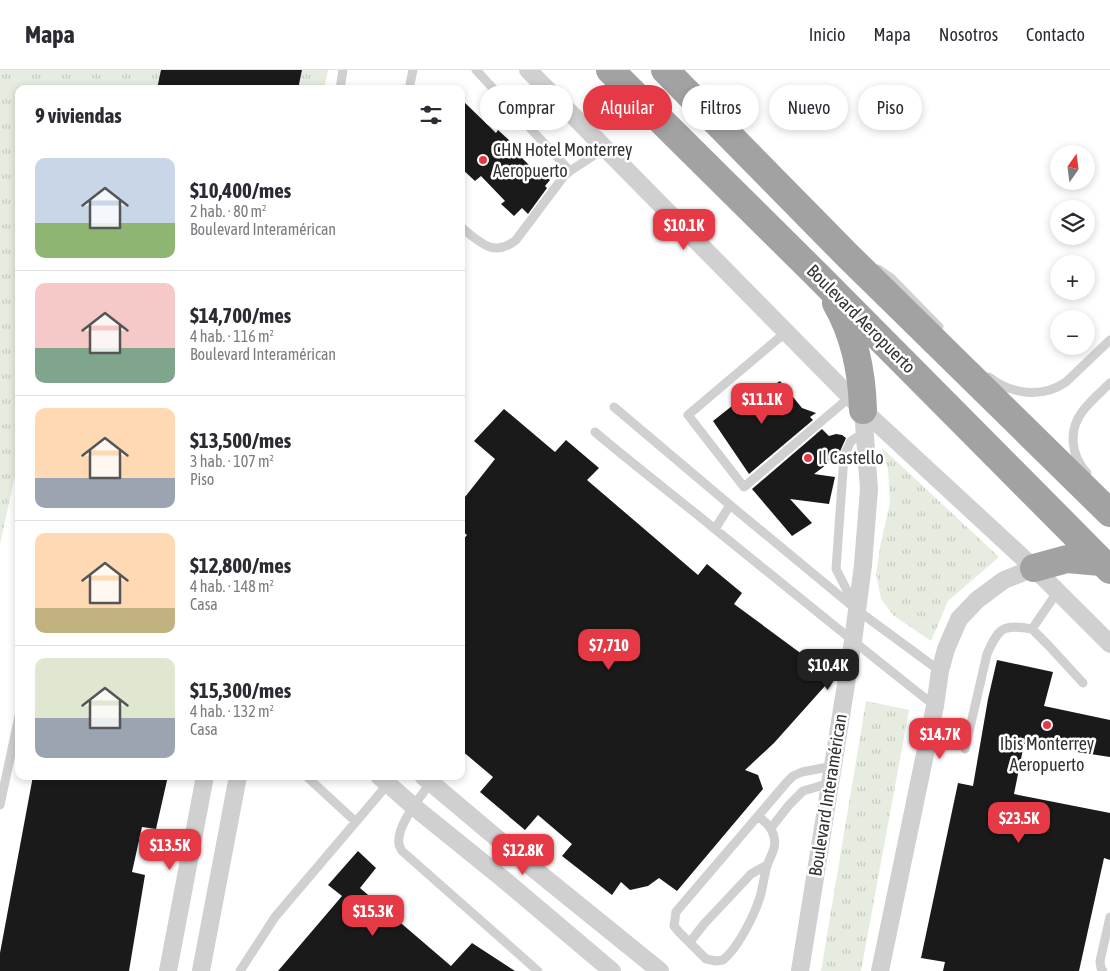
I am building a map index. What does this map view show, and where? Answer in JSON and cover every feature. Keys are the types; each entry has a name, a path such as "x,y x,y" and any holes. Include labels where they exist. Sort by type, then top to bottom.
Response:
{"highway":[{"name":"Boulevard Aeropuerto","path":"610,70 1106,566"},
{"name":"Boulevard Aeropuerto","path":"671,74 848,256 1110,513"},
{"path":"817,275 830,292 840,311 856,350 862,390 859,413"},
{"path":"1034,568 1067,559 1106,566"}],"street":[{"path":"528,70 542,85"},
{"path":"573,116 786,332 859,413 1034,568 1110,644"},
{"name":"Boulevard Interamérican","path":"800,971 853,641 863,565 869,488 859,413"},
{"path":"880,971 946,649 959,619 977,600 1004,580 1034,568"},
{"path":"168,971 204,780"},
{"path":"201,971 237,780"},
{"path":"383,780 612,971"},
{"path":"428,780 518,856 660,971"},
{"path":"502,878 518,856"}],"lane":[{"path":"341,85 343,70"},
{"path":"410,85 413,70"},
{"path":"476,70 490,85"},
{"path":"532,130 570,171"},
{"path":"465,231 478,242 490,247 501,248 508,246 516,240 564,176 605,148"},
{"path":"848,256 868,264 891,278 948,336"},
{"path":"786,332 688,415 744,487 859,413"},
{"path":"981,369 996,383 1005,388 1025,393 1037,393 1060,386 1066,382 1110,340"},
{"path":"1092,478 1076,457 1073,448 1074,427 1083,410 1110,383"},
{"path":"614,407 857,610 940,671"},
{"path":"857,610 836,569 844,456 851,441 859,413"},
{"path":"595,432 935,706"},
{"path":"715,528 730,505"},
{"path":"1032,629 1058,591"},
{"path":"965,749 987,654 998,633 1005,628 1016,626 1032,629 1083,683"},
{"path":"0,805 15,735"},
{"path":"758,816 771,828 775,844 767,865 760,897 752,916 727,957 716,961 706,958 674,926 676,912 787,782 802,772 831,774"},
{"path":"771,828 790,804 831,774"},
{"path":"310,780 356,822"},
{"path":"240,971 275,917 356,822 383,780"},
{"path":"426,780 400,831 399,843 402,851 538,971"},
{"path":"690,942 704,924 751,874 767,865"},
{"path":"1103,971 1100,964 1109,930 1110,917"}],"green space":[{"path":"0,70 328,70 325,85 15,85 15,475 0,544"},
{"path":"882,448 999,557 948,601 931,641 893,615 881,599 876,574 890,503 888,469"},
{"path":"866,701 909,710 861,971 821,971"}],"building":[{"path":"161,70 302,70 299,85 158,85"},
{"path":"465,103 480,117 480,130 493,130 496,133 498,130 511,142 509,145 534,170 537,167 550,180 545,186 547,188 528,214 522,208 514,216 501,204 505,201 481,176 475,181 465,172"},
{"path":"780,381 802,408 816,413 810,417 813,420 749,474 713,421 737,402 762,389 765,390"},
{"path":"504,409 555,452 566,440 599,468 587,480 698,575 707,564 742,593 734,604 833,677 774,743 745,770 758,775 763,789 677,891 659,878 648,886 630,890 621,882 612,895 562,856 572,844 538,815 525,830 480,792 493,777 465,753 465,537 467,535 465,533 465,497 495,459 474,441"},
{"path":"822,429 829,436 836,434 846,438 838,456 814,474 835,477 829,504 790,499 812,523 792,536 752,489"},
{"path":"997,660 1053,672 1044,706 1110,720 1110,757 1024,744 1014,794 1110,813 1110,860 1104,858 1079,971 943,971 945,962 921,958 958,783 973,786 988,699"},
{"path":"32,780 167,780 156,829 142,827 132,872 145,875 129,971 0,971 0,953"},
{"path":"358,851 376,868 360,888 451,966 472,943 515,971 278,971 342,896 328,885"}],"place":[{"name":"CHN Hotel Monterrey Aeropuerto","path":"483,160"},
{"name":"Il Castello","path":"808,458"},
{"name":"Ibis Monterrey Aeropuerto","path":"1047,725"}]}
